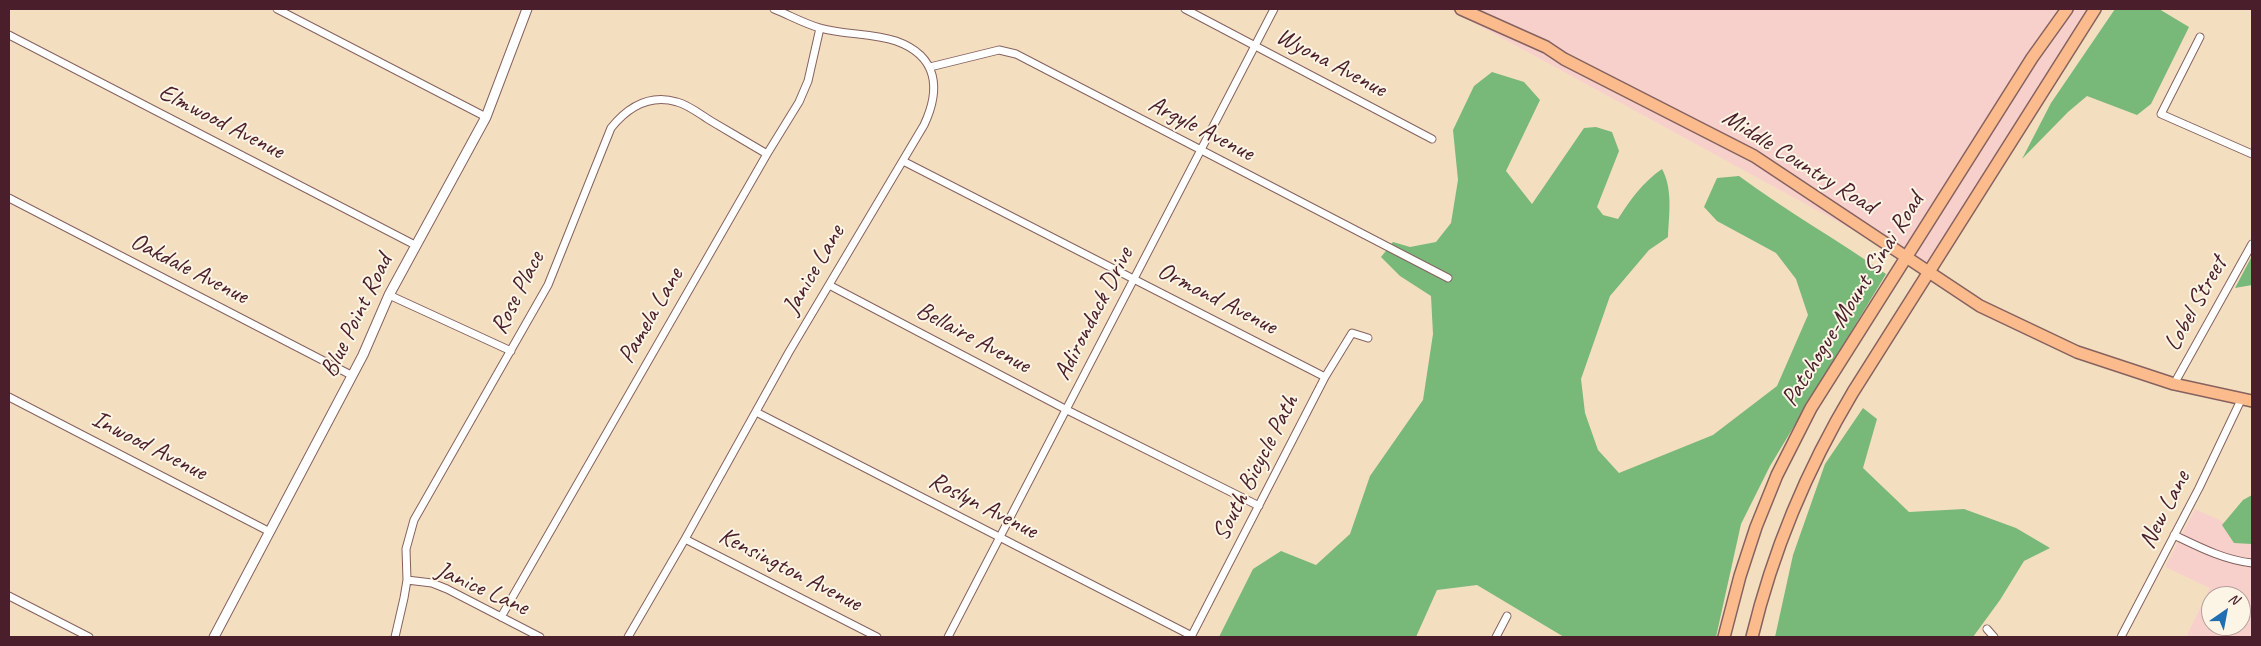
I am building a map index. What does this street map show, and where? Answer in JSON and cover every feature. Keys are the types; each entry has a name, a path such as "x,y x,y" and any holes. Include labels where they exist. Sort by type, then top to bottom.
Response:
{"main road":[{"name":"Middle Country Road","path":"1461,9 1546,47 1564,59 1754,156 1980,306 2077,352 2174,384 2247,400"},
{"name":"Patchogue-Mount Sinai Road","path":"1724,637 1748,550 1788,452 1824,386 2032,58 2066,9"},
{"name":"Patchogue-Mount Sinai Road","path":"1752,637 1771,569 1807,477 1837,418 2095,9"}],"street":[{"path":"277,9 486,117"},
{"name":"Blue Point Road","path":"214,637 363,355 389,295 415,245 486,117 528,9"},
{"path":"774,9 820,28 896,41 914,50 930,67"},
{"name":"Wyona Avenue","path":"1185,9 1432,139"},
{"name":"Adirondack Drive","path":"948,637 1274,9"},
{"name":"Pamela Lane","path":"501,617 767,154 799,102 808,81 820,28"},
{"name":"Elmwood Avenue","path":"9,35 415,245"},
{"path":"2200,37 2161,114 2252,154"},
{"name":"Argyle Avenue","path":"930,67 999,50 1016,54 1448,278"},
{"name":"Janice Lane","path":"628,637 933,106 935,85 930,67"},
{"name":"Rose Place","path":"395,637 401,618 407,580 406,549 414,520 548,285 611,128 629,109 658,99 679,102 767,154"},
{"name":"Ormond Avenue","path":"903,161 1325,378"},
{"name":"Oakdale Avenue","path":"9,198 351,375"},
{"name":"Lobel Street","path":"2174,384 2252,244"},
{"name":"Bellaire Avenue","path":"829,285 1067,410 1259,506"},
{"path":"389,295 511,351"},
{"name":"South Bicycle Path","path":"1192,637 1325,378 1352,333 1368,338"},
{"name":"Inwood Avenue","path":"9,397 270,532"},
{"name":"New Lane","path":"2121,637 2247,400"},
{"name":"Roslyn Avenue","path":"756,412 1192,637"},
{"path":"2174,535 2213,553 2240,562 2252,563"},
{"name":"Kensington Avenue","path":"685,539 877,637"},
{"name":"Janice Lane","path":"407,580 432,584 540,637"},
{"path":"9,596 89,637"},
{"path":"1496,637 1507,616"},
{"path":"1987,629 1994,637"}],"shaded area":[{"path":"1449,9 2096,9 1930,272"},
{"path":"2195,509 2252,535 2252,637 2186,637 2201,606 2201,636 2251,636 2251,586 2206,586 2165,567"}],"green space":[{"path":"2115,9 2159,9 2189,27 2151,104 2137,115 2087,96 2068,112 2022,159 2051,103"},
{"path":"1492,72 1524,82 1540,100 1506,171 1532,204 1584,128 1596,127 1612,132 1619,151 1597,207 1603,215 1618,219 1632,198 1662,169 1668,185 1670,202 1668,237 1649,250 1610,296 1581,379 1585,413 1598,450 1619,473 1713,435 1777,386 1808,315 1796,279 1776,253 1717,221 1704,207 1717,178 1739,176 1886,274 1770,466 1741,524 1716,637 1564,637 1477,585 1437,590 1416,637 1219,637 1253,569 1281,551 1316,565 1350,534 1370,476 1423,400 1433,334 1431,296 1400,276 1381,257 1393,242 1410,247 1436,242 1451,223 1458,180 1453,130 1474,86"},
{"path":"2252,256 2252,285 2235,288"},
{"path":"1863,408 1877,419 1863,468 1909,512 1964,509 2016,528 2050,548 2024,561 2000,600 1973,637 1775,637 1793,555 1825,464"},
{"path":"2252,495 2252,544 2234,543 2222,525 2243,500"}]}
